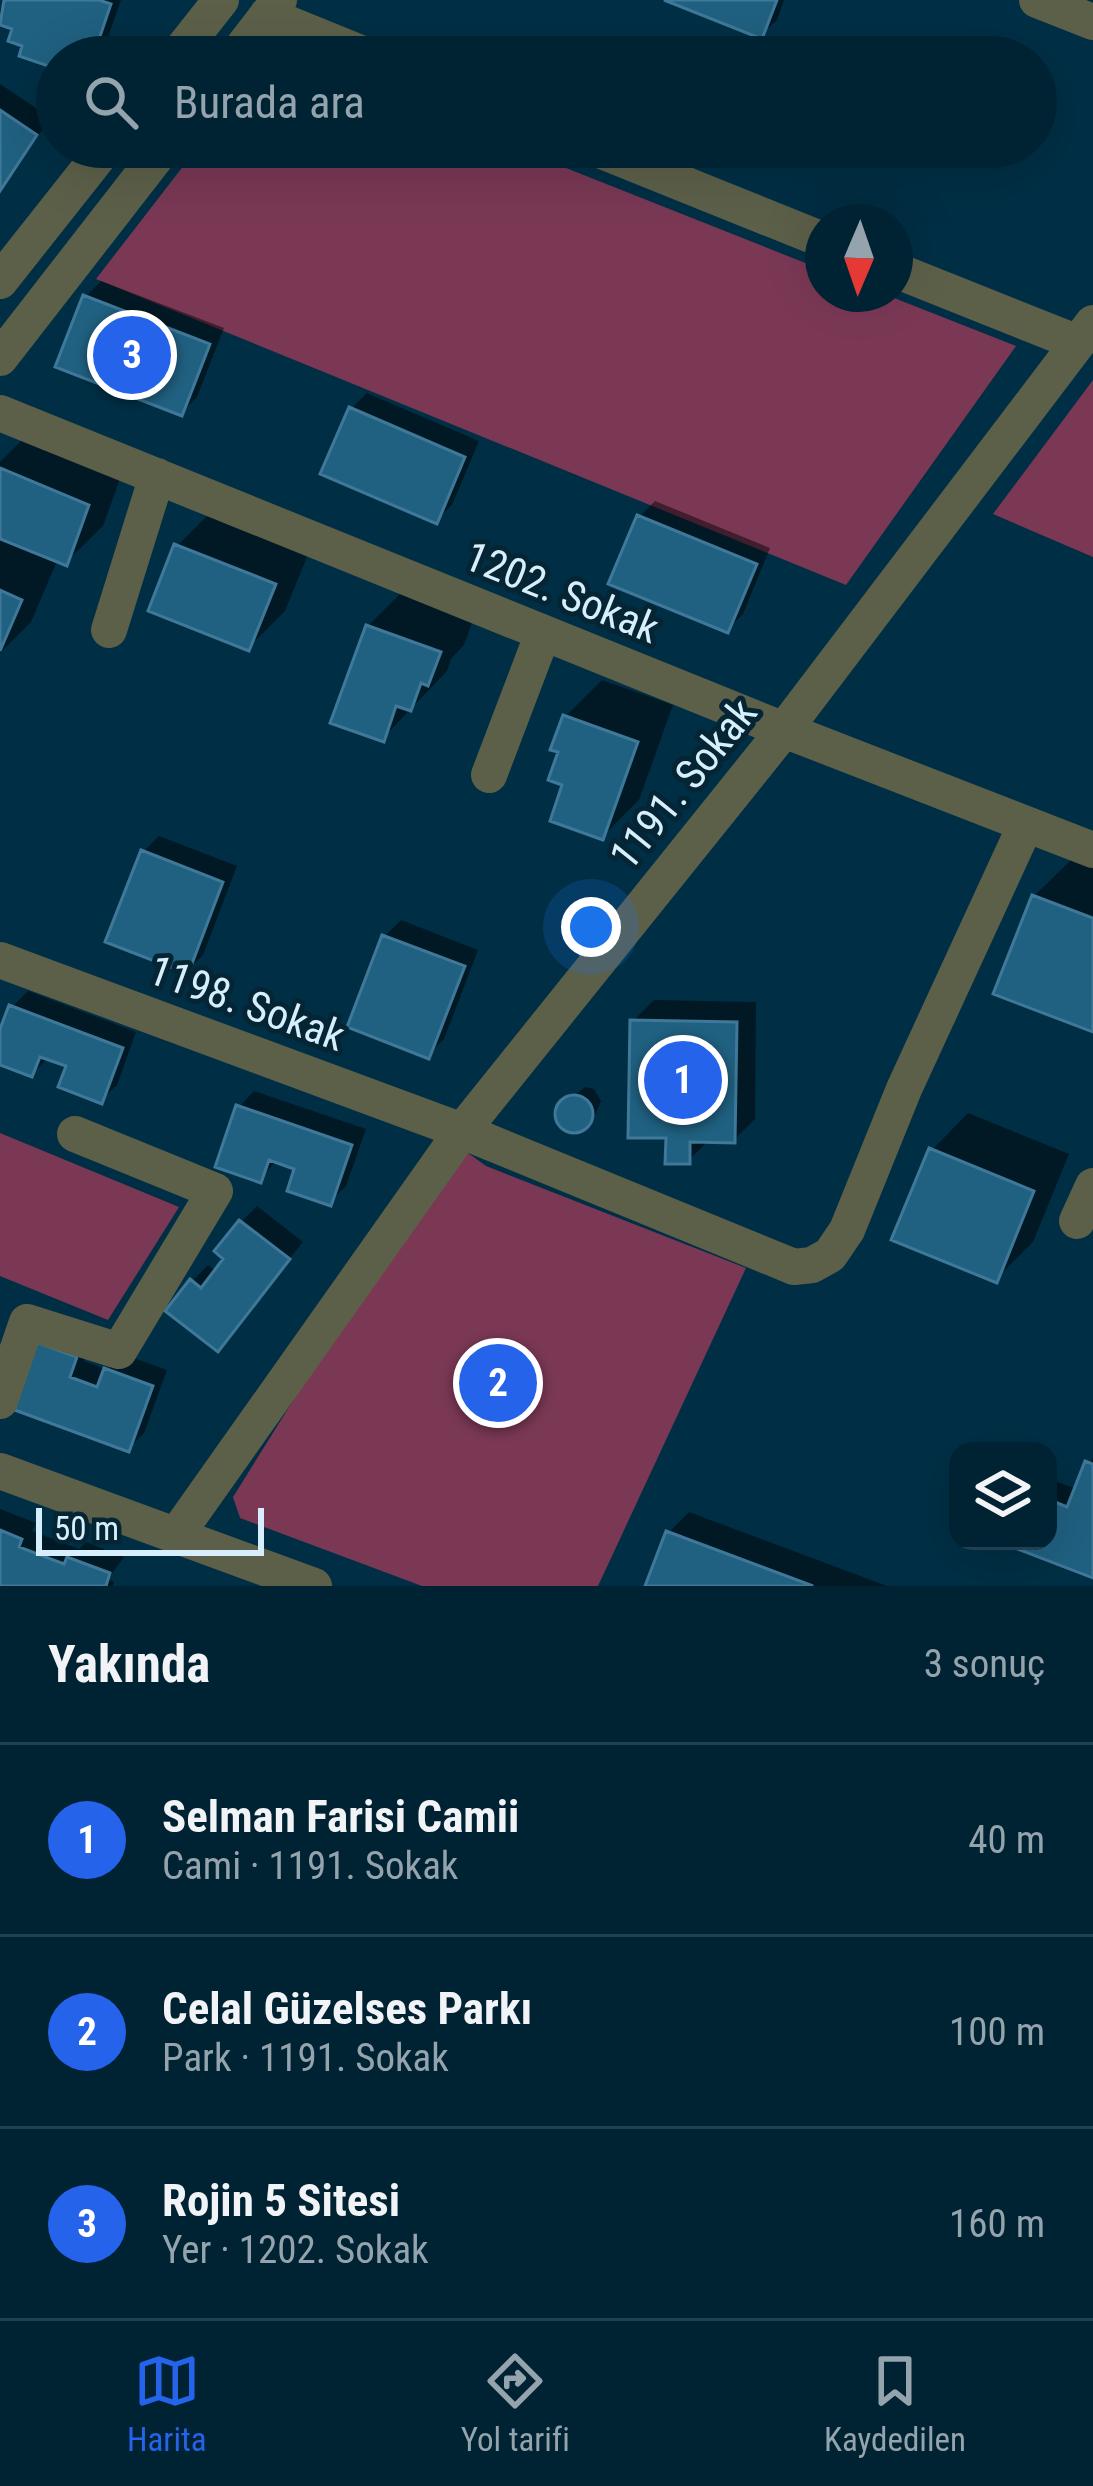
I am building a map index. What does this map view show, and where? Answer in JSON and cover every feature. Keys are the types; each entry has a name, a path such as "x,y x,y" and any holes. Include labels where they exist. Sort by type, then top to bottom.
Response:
{"street":[{"path":"193,36 221,0"},
{"path":"1037,0 1093,22"},
{"path":"251,36 273,8 328,36"},
{"path":"0,281 89,168"},
{"path":"0,358 148,168"},
{"path":"644,168 805,233"},
{"path":"913,275 1085,333"},
{"name":"1191. Sokak","path":"177,1534 463,1131 784,730 1085,333"},
{"name":"1202. Sokak","path":"0,413 1093,850"},
{"path":"110,630 157,476"},
{"path":"488,775 543,633"},
{"name":"1198. Sokak","path":"0,960 463,1131 794,1267 812,1265 830,1255 847,1230 904,1089 1026,824"},
{"path":"0,1401 27,1322 118,1351 215,1191 75,1134"},
{"path":"1077,1221 1093,1186"},
{"path":"0,1471 314,1586"}],"shaded area":[{"path":"182,168 566,168 805,263 805,312 913,312 913,305 1016,346 846,585 96,279"},
{"path":"1093,380 1093,557 993,514"},
{"path":"0,1133 179,1207 108,1320 0,1276"},
{"path":"454,1143 486,1166 746,1268 598,1586 422,1586 240,1518 233,1497"}],"building":[{"path":"4,0 111,4 100,36 36,36 36,62 19,56 22,46 8,41 12,29 0,25"},
{"path":"664,0 777,0 763,36"},
{"path":"0,110 36,137 0,191"},
{"path":"83,295 210,344 182,416 55,367"},
{"path":"349,407 465,457 437,524 320,474"},
{"path":"0,468 89,505 67,566 0,539"},
{"path":"637,515 757,564 728,633 608,584"},
{"path":"174,544 276,584 249,651 148,611"},
{"path":"0,590 22,600 0,651"},
{"path":"366,625 441,652 428,686 421,683 411,711 396,706 384,742 330,723"},
{"path":"563,715 638,742 603,840 550,821 562,785 548,780 558,752 550,750"},
{"path":"141,850 223,882 188,974 105,942"},
{"path":"1032,895 1093,918 1093,1032 993,994"},
{"path":"382,935 465,966 429,1059 347,1027"},
{"path":"9,1005 123,1048 102,1104 58,1087 66,1066 40,1057 32,1077 0,1065 0,1029"},
{"path":"630,1020 737,1022 735,1143 690,1142 690,1164 665,1164 666,1138 628,1138"},
{"path":"574,1095 587,1101 593,1114 587,1127 574,1133 561,1127 555,1114 561,1101"},
{"path":"236,1105 352,1145 331,1206 287,1191 294,1169 269,1160 261,1183 215,1167"},
{"path":"929,1148 1034,1191 997,1283 891,1240"},
{"path":"239,1220 290,1259 218,1352 165,1311 190,1279 201,1288 223,1259 214,1251"},
{"path":"36,1342 77,1357 70,1377 97,1387 104,1368 153,1386 129,1452 12,1409"},
{"path":"1085,1461 1093,1464 1093,1578 1020,1550 1057,1550 1057,1503 1067,1507"},
{"path":"0,1530 22,1539 19,1547 64,1564 67,1557 110,1573 106,1586 0,1586"},
{"path":"666,1531 813,1586 645,1586"}],"place":[{"name":"Rojin 5 Sitesi","path":"132,355"},
{"name":"Selman Farisi Camii","path":"683,1080"},
{"name":"Celal Güzelses Parkı","path":"498,1383"}]}
